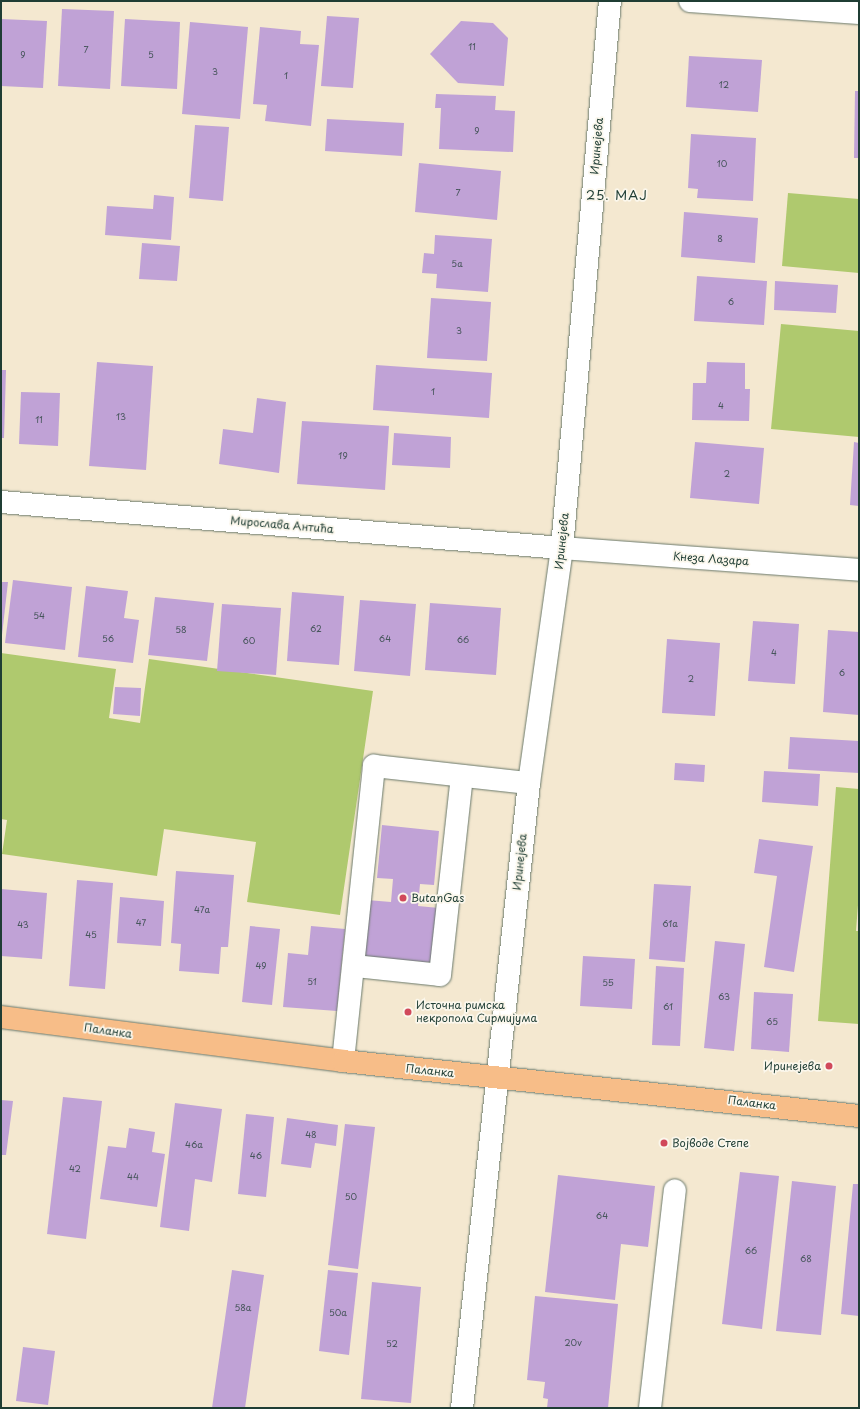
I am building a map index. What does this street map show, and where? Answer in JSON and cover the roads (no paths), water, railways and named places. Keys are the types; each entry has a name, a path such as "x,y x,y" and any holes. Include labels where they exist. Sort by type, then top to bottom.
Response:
{"main road":[{"name":"Паланка","path":"1,1017 344,1061 499,1079 600,1087 859,1116"}],"street":[{"name":"Иринејева","path":"499,1079 529,783 562,548 610,1"},
{"path":"690,1 859,13"},
{"name":"Мирослава Антића","path":"1,502 562,548"},
{"name":"Кнеза Лазара","path":"562,548 859,570"},
{"path":"344,1061 355,966 374,766 529,783"},
{"path":"355,966 440,975 462,776"},
{"path":"462,1408 499,1079"},
{"path":"650,1408 675,1190"}],"place":[{"name":"ButanGas","path":"403,898"},
{"name":"Источна римска некропола Сирмијума","path":"408,1012"},
{"name":"Иринејева","path":"829,1066"},
{"name":"Војводе Степе","path":"664,1143"}],"district":[{"name":"25. МАЈ","path":"617,195"}]}
